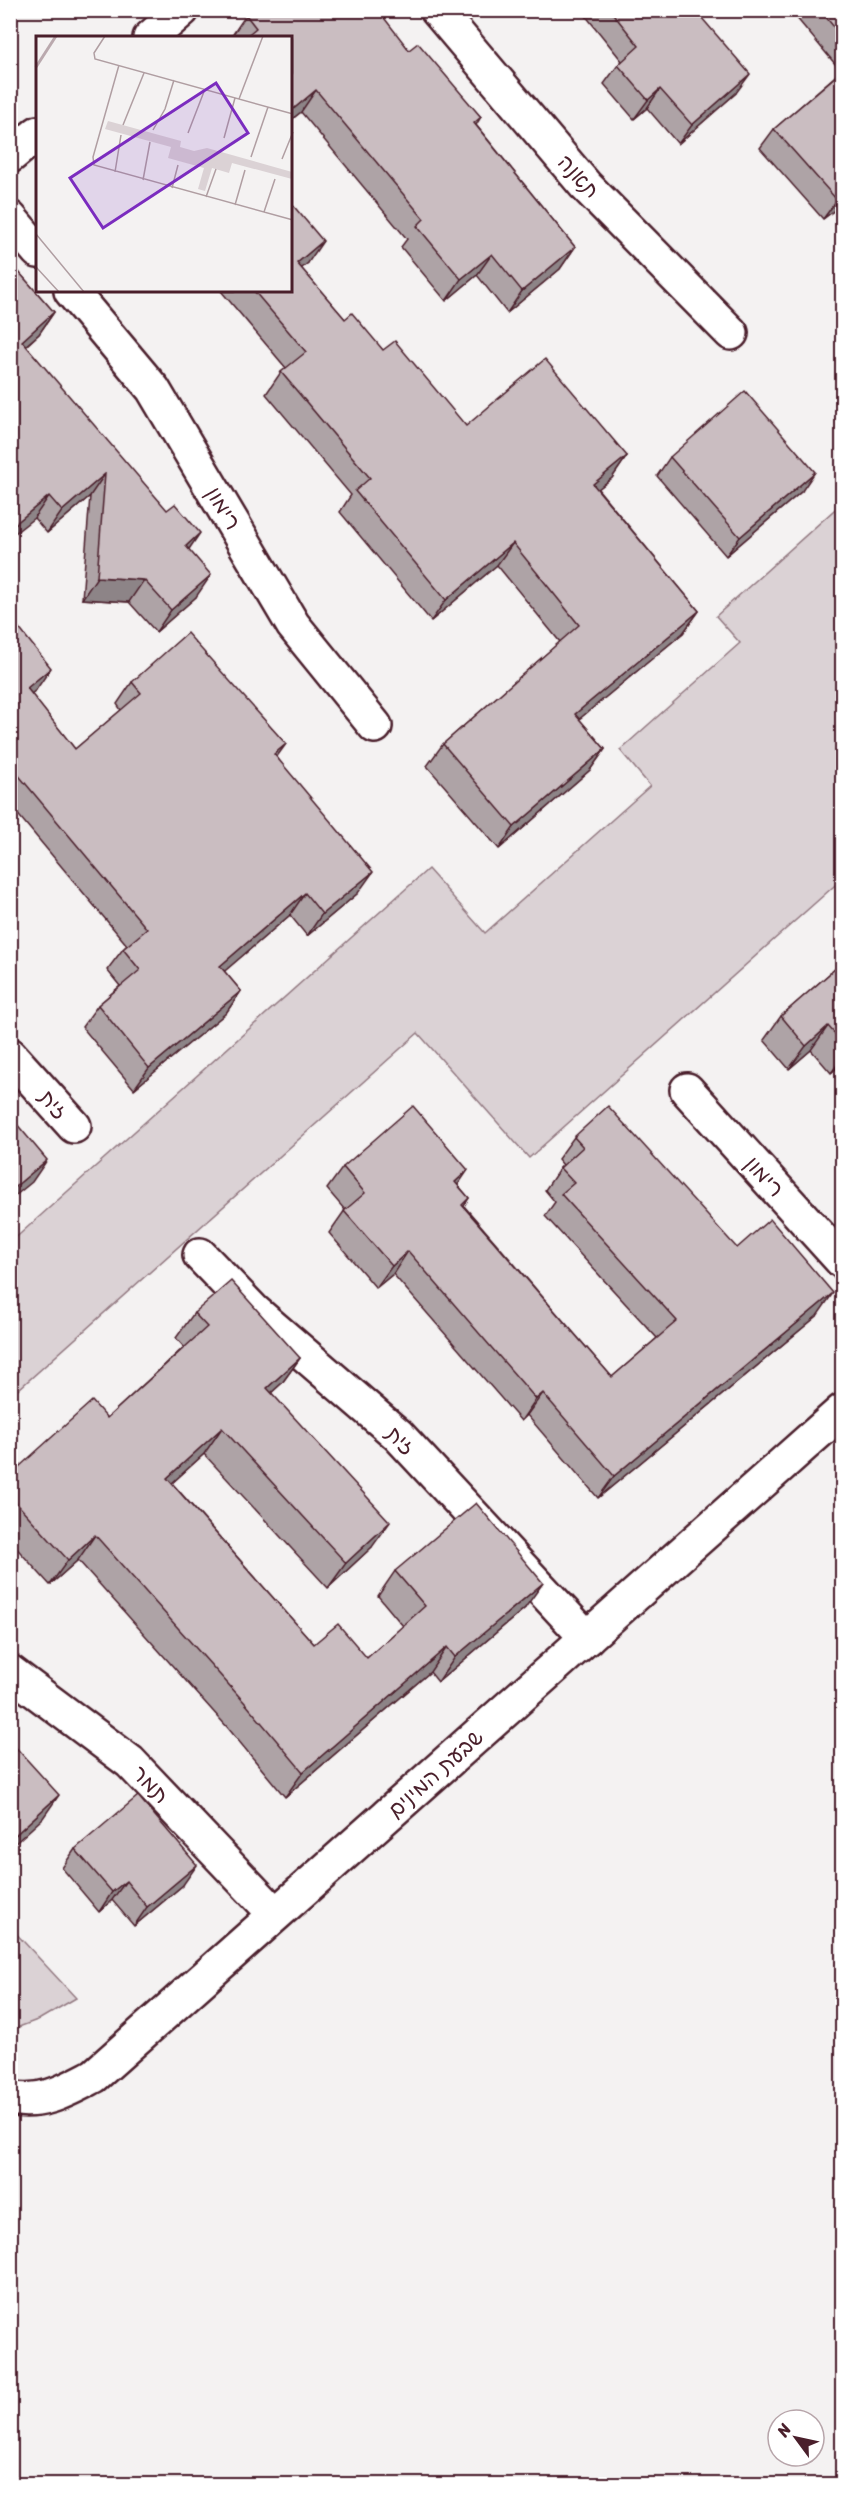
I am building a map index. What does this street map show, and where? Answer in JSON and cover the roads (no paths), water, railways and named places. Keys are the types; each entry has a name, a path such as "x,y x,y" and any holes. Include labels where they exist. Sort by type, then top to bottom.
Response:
{"street":[{"path":"152,36 182,10"},
{"name":"תאנה","path":"437,10 585,185 731,333"},
{"path":"10,156 36,135"},
{"path":"10,218 36,248"},
{"name":"רימון","path":"72,292 153,388 293,625 375,726"},
{"name":"זית","path":"10,1055 74,1126"},
{"name":"רימון","path":"687,1090 843,1261"},
{"name":"זית","path":"200,1255 254,1311 398,1435 587,1638"},
{"name":"שבעת המינים","path":"10,2098 29,2102 62,2092 94,2076 843,1411"},
{"name":"תמר","path":"10,1672 130,1762 275,1914"}]}
